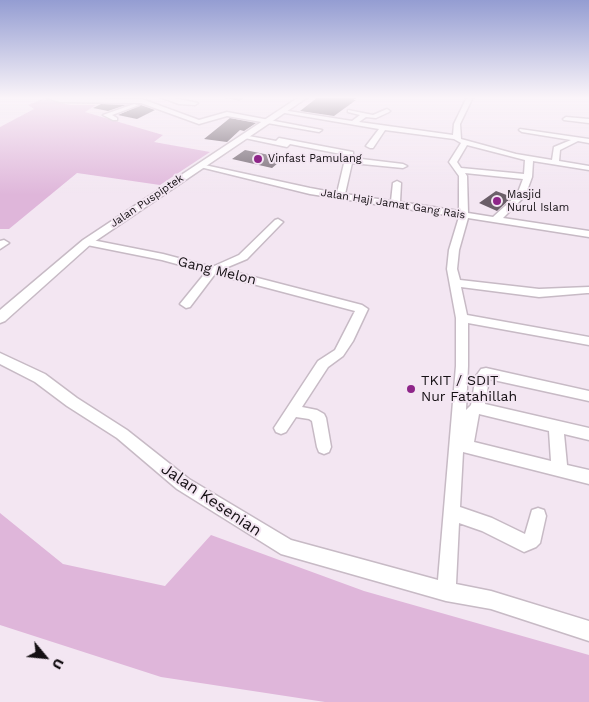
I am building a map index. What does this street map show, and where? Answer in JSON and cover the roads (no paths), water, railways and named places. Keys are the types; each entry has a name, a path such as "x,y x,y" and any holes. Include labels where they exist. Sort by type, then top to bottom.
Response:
{"main road":[{"name":"Jalan Puspiptek","path":"0,318 87,242 255,130"}],"street":[{"path":"370,146 382,130"},
{"path":"397,130 456,137 458,140 529,158 589,168"},
{"path":"456,137 457,130"},
{"path":"522,130 589,141"},
{"path":"248,134 300,148"},
{"path":"555,162 557,149 572,143 577,138"},
{"path":"279,140 349,154 340,196"},
{"path":"446,592 460,385 462,318 452,269 454,250 464,216 464,180 453,160 465,142"},
{"path":"495,220 520,198 528,176 529,158"},
{"path":"349,160 403,166"},
{"name":"Jalan Haji Jamat Gang Rais","path":"200,166 340,196 589,234"},
{"path":"460,170 528,176"},
{"path":"394,205 397,183"},
{"path":"186,304 213,270 243,257 278,222"},
{"name":"Gang Melon","path":"87,242 163,257 362,310 347,341 338,353 323,364 292,411"},
{"path":"455,283 539,293 587,290"},
{"path":"462,318 589,341"},
{"name":"Jalan Kesenian","path":"0,358 40,378 72,402 122,434 183,484 287,548 446,592 491,600 589,631"},
{"path":"589,396 486,373 484,374 477,408 472,412 468,447 589,477"},
{"path":"460,385 480,390"},
{"path":"477,408 589,434"},
{"path":"281,428 292,411 312,414 319,418 324,447"},
{"path":"556,427 560,470"},
{"path":"452,512 486,524 524,543 534,538 538,516"}],"place":[{"name":"Vinfast Pamulang","path":"258,159"},
{"name":"Masjid Nurul Islam","path":"497,201"},
{"name":"TKIT / SDIT Nur Fatahillah","path":"411,389"}]}
